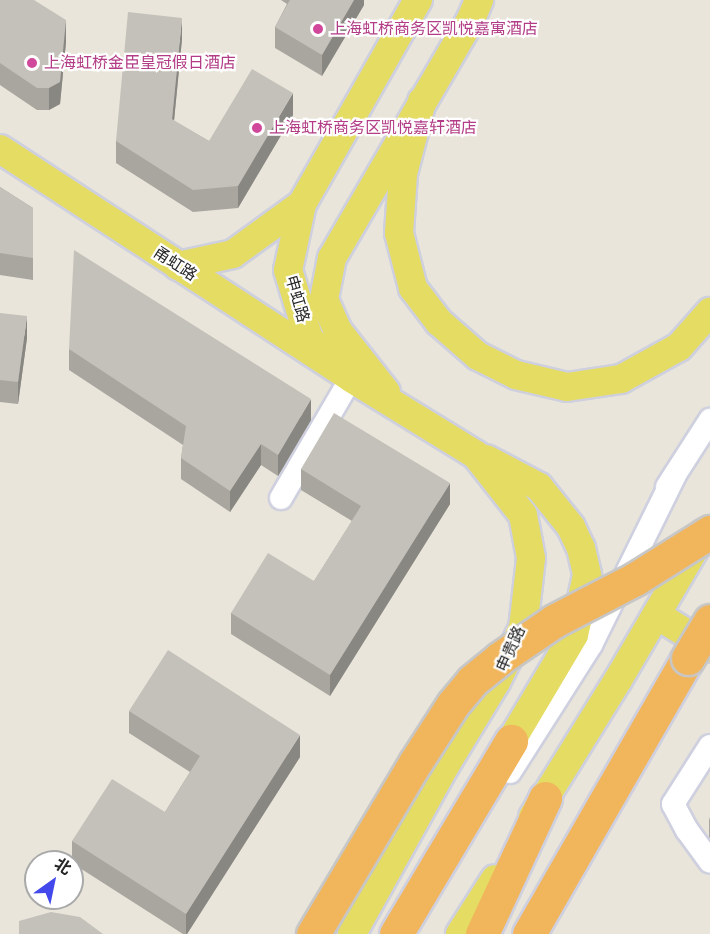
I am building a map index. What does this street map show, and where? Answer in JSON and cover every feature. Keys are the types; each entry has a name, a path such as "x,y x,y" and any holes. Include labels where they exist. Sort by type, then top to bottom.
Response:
{"highway":[{"path":"313,934 415,763 453,704 472,681 500,658 554,621 635,579 705,537"},
{"path":"529,934 710,621"},
{"path":"396,934 511,741"},
{"path":"482,934 545,798"},
{"path":"537,934 577,850"}],"main road":[{"name":"申虹路","path":"351,378 309,339 288,270 302,204 418,0"},
{"path":"396,406 338,331 324,299 332,258 478,6"},
{"path":"422,101 404,174 399,233 413,288 439,322 478,356 516,375 567,387 621,379 679,346 710,312"},
{"name":"甬虹路","path":"0,149 351,378"},
{"name":"申虹路","path":"178,266 233,254 302,204"},
{"name":"申贵路","path":"351,378 476,455 523,514 531,558 523,628 496,682 445,766 352,934"},
{"path":"476,455 539,487 571,527 581,548 587,575 574,634 511,741"},
{"path":"460,934 705,537 710,520"},
{"path":"657,615 710,648"}],"street":[{"path":"281,498 351,378"},
{"path":"574,634 710,420"},
{"path":"408,934 591,645 675,475"},
{"path":"710,746 673,804 687,830 710,861"}],"building":[{"name":"上海虹桥金臣皇冠假日酒店","path":"0,0 34,0 66,20 60,82 49,88 37,88 0,63"},
{"path":"290,0 354,0 322,55 275,27"},
{"name":"上海虹桥商务区凯悦嘉轩酒店","path":"128,12 182,18 172,119 209,141 252,69 293,93 238,186 193,190 116,141"},
{"path":"0,187 33,208 33,258 0,253"},
{"path":"74,250 311,399 278,455 261,444 230,491 181,458 186,426 69,349"},
{"path":"0,313 27,316 18,382 0,380"},
{"path":"334,413 450,483 330,675 231,613 268,553 314,581 361,506 301,469"},
{"path":"168,650 300,735 186,914 72,841 112,779 165,812 200,756 129,711"},
{"path":"51,912 80,917 103,934 19,934 19,921"}],"place":[{"name":"上海虹桥商务区凯悦嘉寓酒店","path":"318,29"},
{"name":"上海虹桥金臣皇冠假日酒店","path":"32,63"},
{"name":"上海虹桥商务区凯悦嘉轩酒店","path":"257,128"}]}
